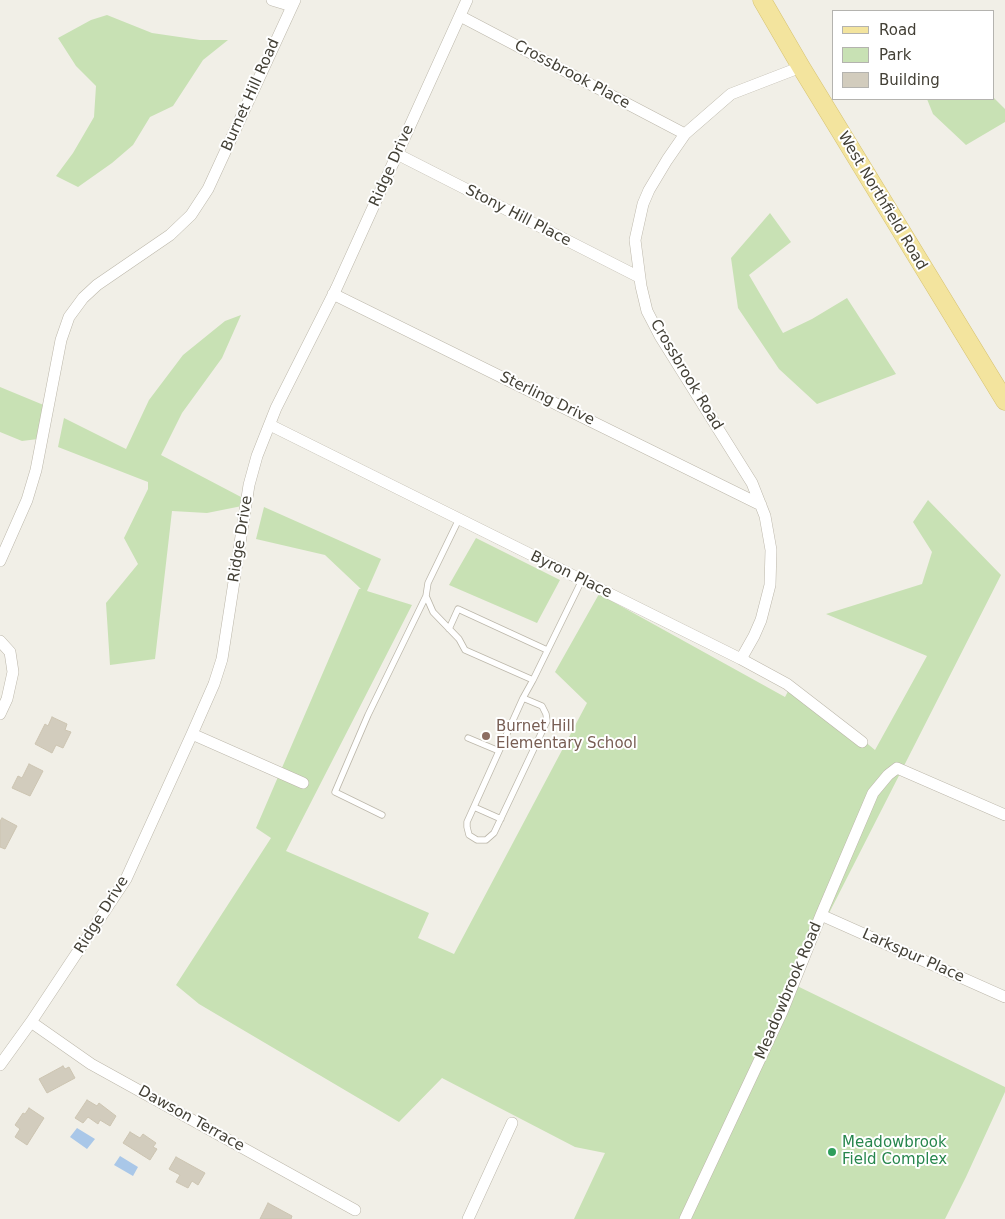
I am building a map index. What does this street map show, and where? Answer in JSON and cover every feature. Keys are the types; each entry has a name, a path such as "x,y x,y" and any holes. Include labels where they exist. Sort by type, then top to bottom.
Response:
{"main road":[{"name":"West Northfield Road","path":"762,0 1005,401"}],"street":[{"path":"272,0 293,3"},
{"name":"Ridge Drive","path":"0,1065 31,1022 126,879 214,684 222,659 249,486 258,456 276,408 333,294 467,0"},
{"name":"Burnet Hill Road","path":"0,561 27,500 36,470 61,340 69,317 83,298 97,285 170,235 191,216 208,189 293,3"},
{"name":"Crossbrook Place","path":"460,16 685,134"},
{"name":"Crossbrook Road","path":"740,659 761,620 770,586 771,550 769,533 752,483 660,336 647,311 639,278 635,240 643,204 667,160 685,134 731,94 801,67"},
{"name":"Stony Hill Place","path":"397,154 639,278"},
{"name":"Sterling Drive","path":"333,294 761,505"},
{"name":"Byron Place","path":"270,425 787,684 862,742"},
{"path":"0,641 10,652 14,672 7,699 0,714"},
{"path":"192,734 303,783"},
{"name":"Meadowbrook Road","path":"685,1219 782,1012 873,793 888,775 897,768 1005,814"},
{"name":"Larkspur Place","path":"821,915 1005,997"},
{"name":"Dawson Terrace","path":"31,1022 91,1064 355,1210"},
{"path":"468,1219 512,1123"}],"lane":[{"path":"382,815 335,792 368,714 426,596 428,583 459,519"},
{"path":"524,698 542,706 547,721 501,819 490,837 482,841 477,840 470,835 466,827 474,807 524,698 582,580"},
{"path":"426,596 433,612 459,639 465,650 533,680"},
{"path":"449,629 458,609 547,650"},
{"path":"468,738 499,751"},
{"path":"474,807 501,819"}],"green space":[{"path":"107,15 152,33 200,40 228,40 203,60 173,106 150,117 133,145 112,163 78,187 56,176 73,153 94,117 96,86 76,66 58,38 91,20"},
{"path":"995,99 1005,109 1005,122 966,145 933,114 927,100"},
{"path":"770,213 791,242 749,275 783,333 812,319 847,298 896,374 817,404 779,369 738,308 731,258"},
{"path":"241,315 222,358 182,413 161,455 241,497 242,506 207,513 172,511 155,659 110,665 106,603 138,564 124,538 148,489 148,482 58,447 64,418 126,449 149,400 183,355 225,321"},
{"path":"0,387 46,406 38,439 22,441 0,432"},
{"path":"928,500 1001,575 793,984 1005,1087 1005,1092 945,1219 574,1219 605,1153 575,1147 442,1078 399,1122 199,1004 176,985 271,838 256,828 359,589 361,589 325,555 256,539 264,507 381,559 367,591 412,605 286,851 429,913 418,938 454,954 587,703 555,672 599,594 785,697 793,682 875,750 927,656 826,614 922,584 932,552 913,522"},
{"path":"476,538 560,580 537,623 449,585"}],"water":[{"path":"77,1128 95,1139 87,1149 70,1137"},
{"path":"120,1156 138,1167 133,1176 114,1165"}],"building":[{"path":"52,717 67,724 65,730 71,732 63,748 56,745 52,753 35,744 45,724 48,726"},
{"path":"29,764 43,771 30,796 12,788 18,776 22,778"},
{"path":"2,818 17,826 5,849 0,847 0,821"},
{"path":"63,1066 65,1069 69,1067 75,1078 47,1093 39,1079"},
{"path":"87,1100 97,1106 99,1103 116,1116 110,1126 100,1120 98,1124 88,1117 83,1123 75,1118"},
{"path":"29,1108 44,1118 27,1145 15,1137 20,1129 15,1125"},
{"path":"130,1132 140,1138 143,1134 156,1143 153,1147 157,1149 150,1160 123,1143"},
{"path":"176,1157 205,1173 198,1185 192,1181 188,1188 176,1182 180,1175 169,1169"},
{"path":"268,1203 292,1216 291,1219 260,1219"}],"place":[{"name":"Burnet Hill Elementary School","path":"486,736"},
{"name":"Meadowbrook Field Complex","path":"832,1152"}]}
